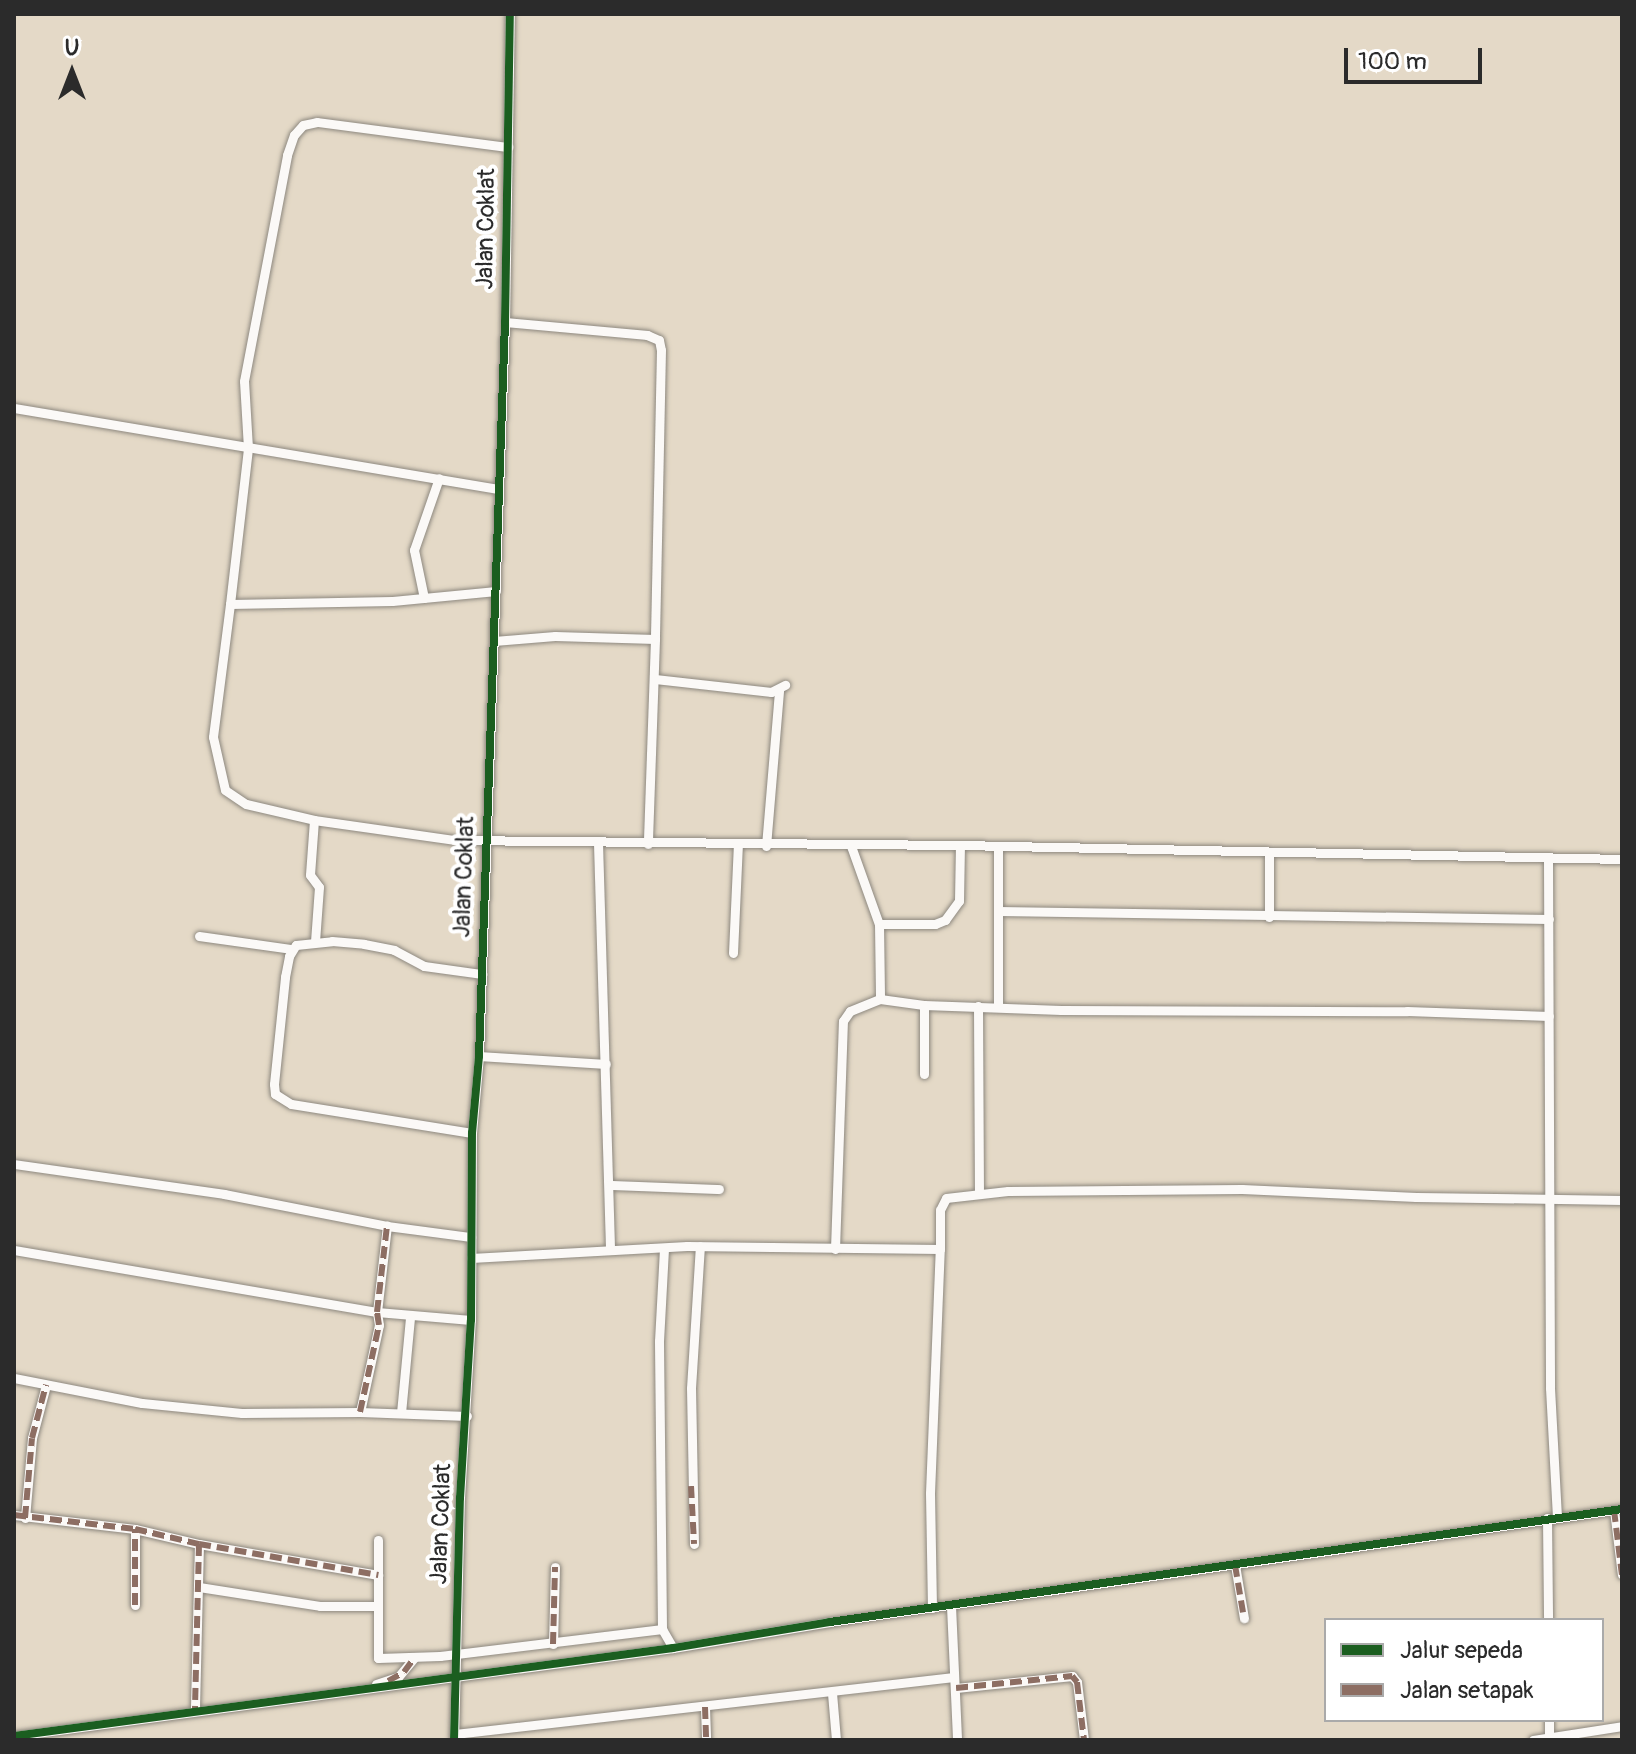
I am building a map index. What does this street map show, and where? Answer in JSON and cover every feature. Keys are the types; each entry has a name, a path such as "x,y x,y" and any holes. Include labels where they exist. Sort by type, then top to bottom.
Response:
{"street":[{"name":"Jalan Coklat","path":"454,1737 460,1498 471,1320 472,1133 479,1056 505,322 510,14"},
{"path":"508,147 317,122 303,125 294,135 287,155 244,381 248,448 213,737 225,790 246,804 314,820 426,838 1622,859"},
{"path":"505,322 647,335 659,340 655,679 648,844"},
{"path":"15,408 498,489"},
{"path":"424,598 414,550 439,478"},
{"path":"230,604 424,598 496,591"},
{"path":"494,641 555,636 655,639"},
{"path":"655,679 782,688 766,846"},
{"path":"314,820 310,875 319,887 315,942"},
{"path":"598,843 610,1250"},
{"path":"733,953 738,844"},
{"path":"879,924 935,924 945,920 959,901 960,845"},
{"path":"851,846 857,871 879,924 880,999"},
{"path":"998,847 998,1007"},
{"path":"1269,853 1269,917"},
{"path":"1548,859 1552,1518 1548,1618"},
{"path":"998,911 1549,919"},
{"path":"199,936 292,949 315,942 387,948 424,966 482,974"},
{"path":"292,949 285,977 275,1065 274,1090 278,1097 291,1104 349,1115 472,1133"},
{"path":"835,1249 843,1021 850,1011 880,999 924,1005 998,1007 1549,1016"},
{"path":"924,1005 924,1074"},
{"path":"978,1006 979,1194"},
{"path":"479,1056 606,1064"},
{"path":"14,1164 224,1194 386,1230 471,1237"},
{"path":"610,1185 719,1189"},
{"path":"932,1608 930,1493 940,1210 946,1198 979,1194 1242,1189 1416,1197 1622,1200"},
{"path":"360,1412 379,1325 377,1312 386,1230"},
{"path":"694,1544 691,1388 700,1246"},
{"path":"471,1258 700,1246 940,1249"},
{"path":"664,1248 659,1341 662,1629 673,1648"},
{"path":"14,1250 377,1312 471,1320"},
{"path":"401,1413 410,1317"},
{"path":"14,1378 142,1403 242,1413 360,1412 467,1416"},
{"path":"46,1385 32,1438 19,1517 135,1529 199,1544 378,1575"},
{"path":"14,1736 456,1679 1618,1510 1622,1575"},
{"path":"135,1529 135,1605"},
{"path":"378,1540 378,1658 414,1658 553,1644 662,1629"},
{"path":"195,1711 199,1544"},
{"path":"1235,1565 1244,1618"},
{"path":"553,1644 555,1567"},
{"path":"199,1587 320,1606 377,1606"},
{"path":"951,1606 957,1740"},
{"path":"302,1699 316,1693 391,1680 404,1672 414,1658"},
{"path":"956,1688 1072,1676 1077,1682 1084,1740"},
{"path":"454,1737 954,1677"},
{"path":"832,1693 836,1740"},
{"path":"705,1707 706,1740"},
{"path":"1549,1722 1549,1737"},
{"path":"1533,1740 1622,1726"}],"marked path":[{"path":"360,1412 379,1325 377,1312 387,1226"},
{"path":"25,1518 32,1438 46,1385"},
{"path":"691,1486 694,1544"},
{"path":"1614,1510 1622,1575"},
{"path":"14,1515 135,1529 199,1544 195,1711"},
{"path":"135,1529 135,1605"},
{"path":"199,1544 378,1575"},
{"path":"1235,1565 1244,1618"},
{"path":"553,1644 555,1567"},
{"path":"388,1681 404,1672 414,1658"},
{"path":"956,1688 1072,1676 1077,1682 1084,1740"},
{"path":"705,1707 706,1740"}],"cycle path":[{"path":"454,1740 460,1498 471,1320 472,1133 479,1056 505,322 510,14"},
{"path":"14,1736 673,1648 830,1622 1622,1509"}]}
